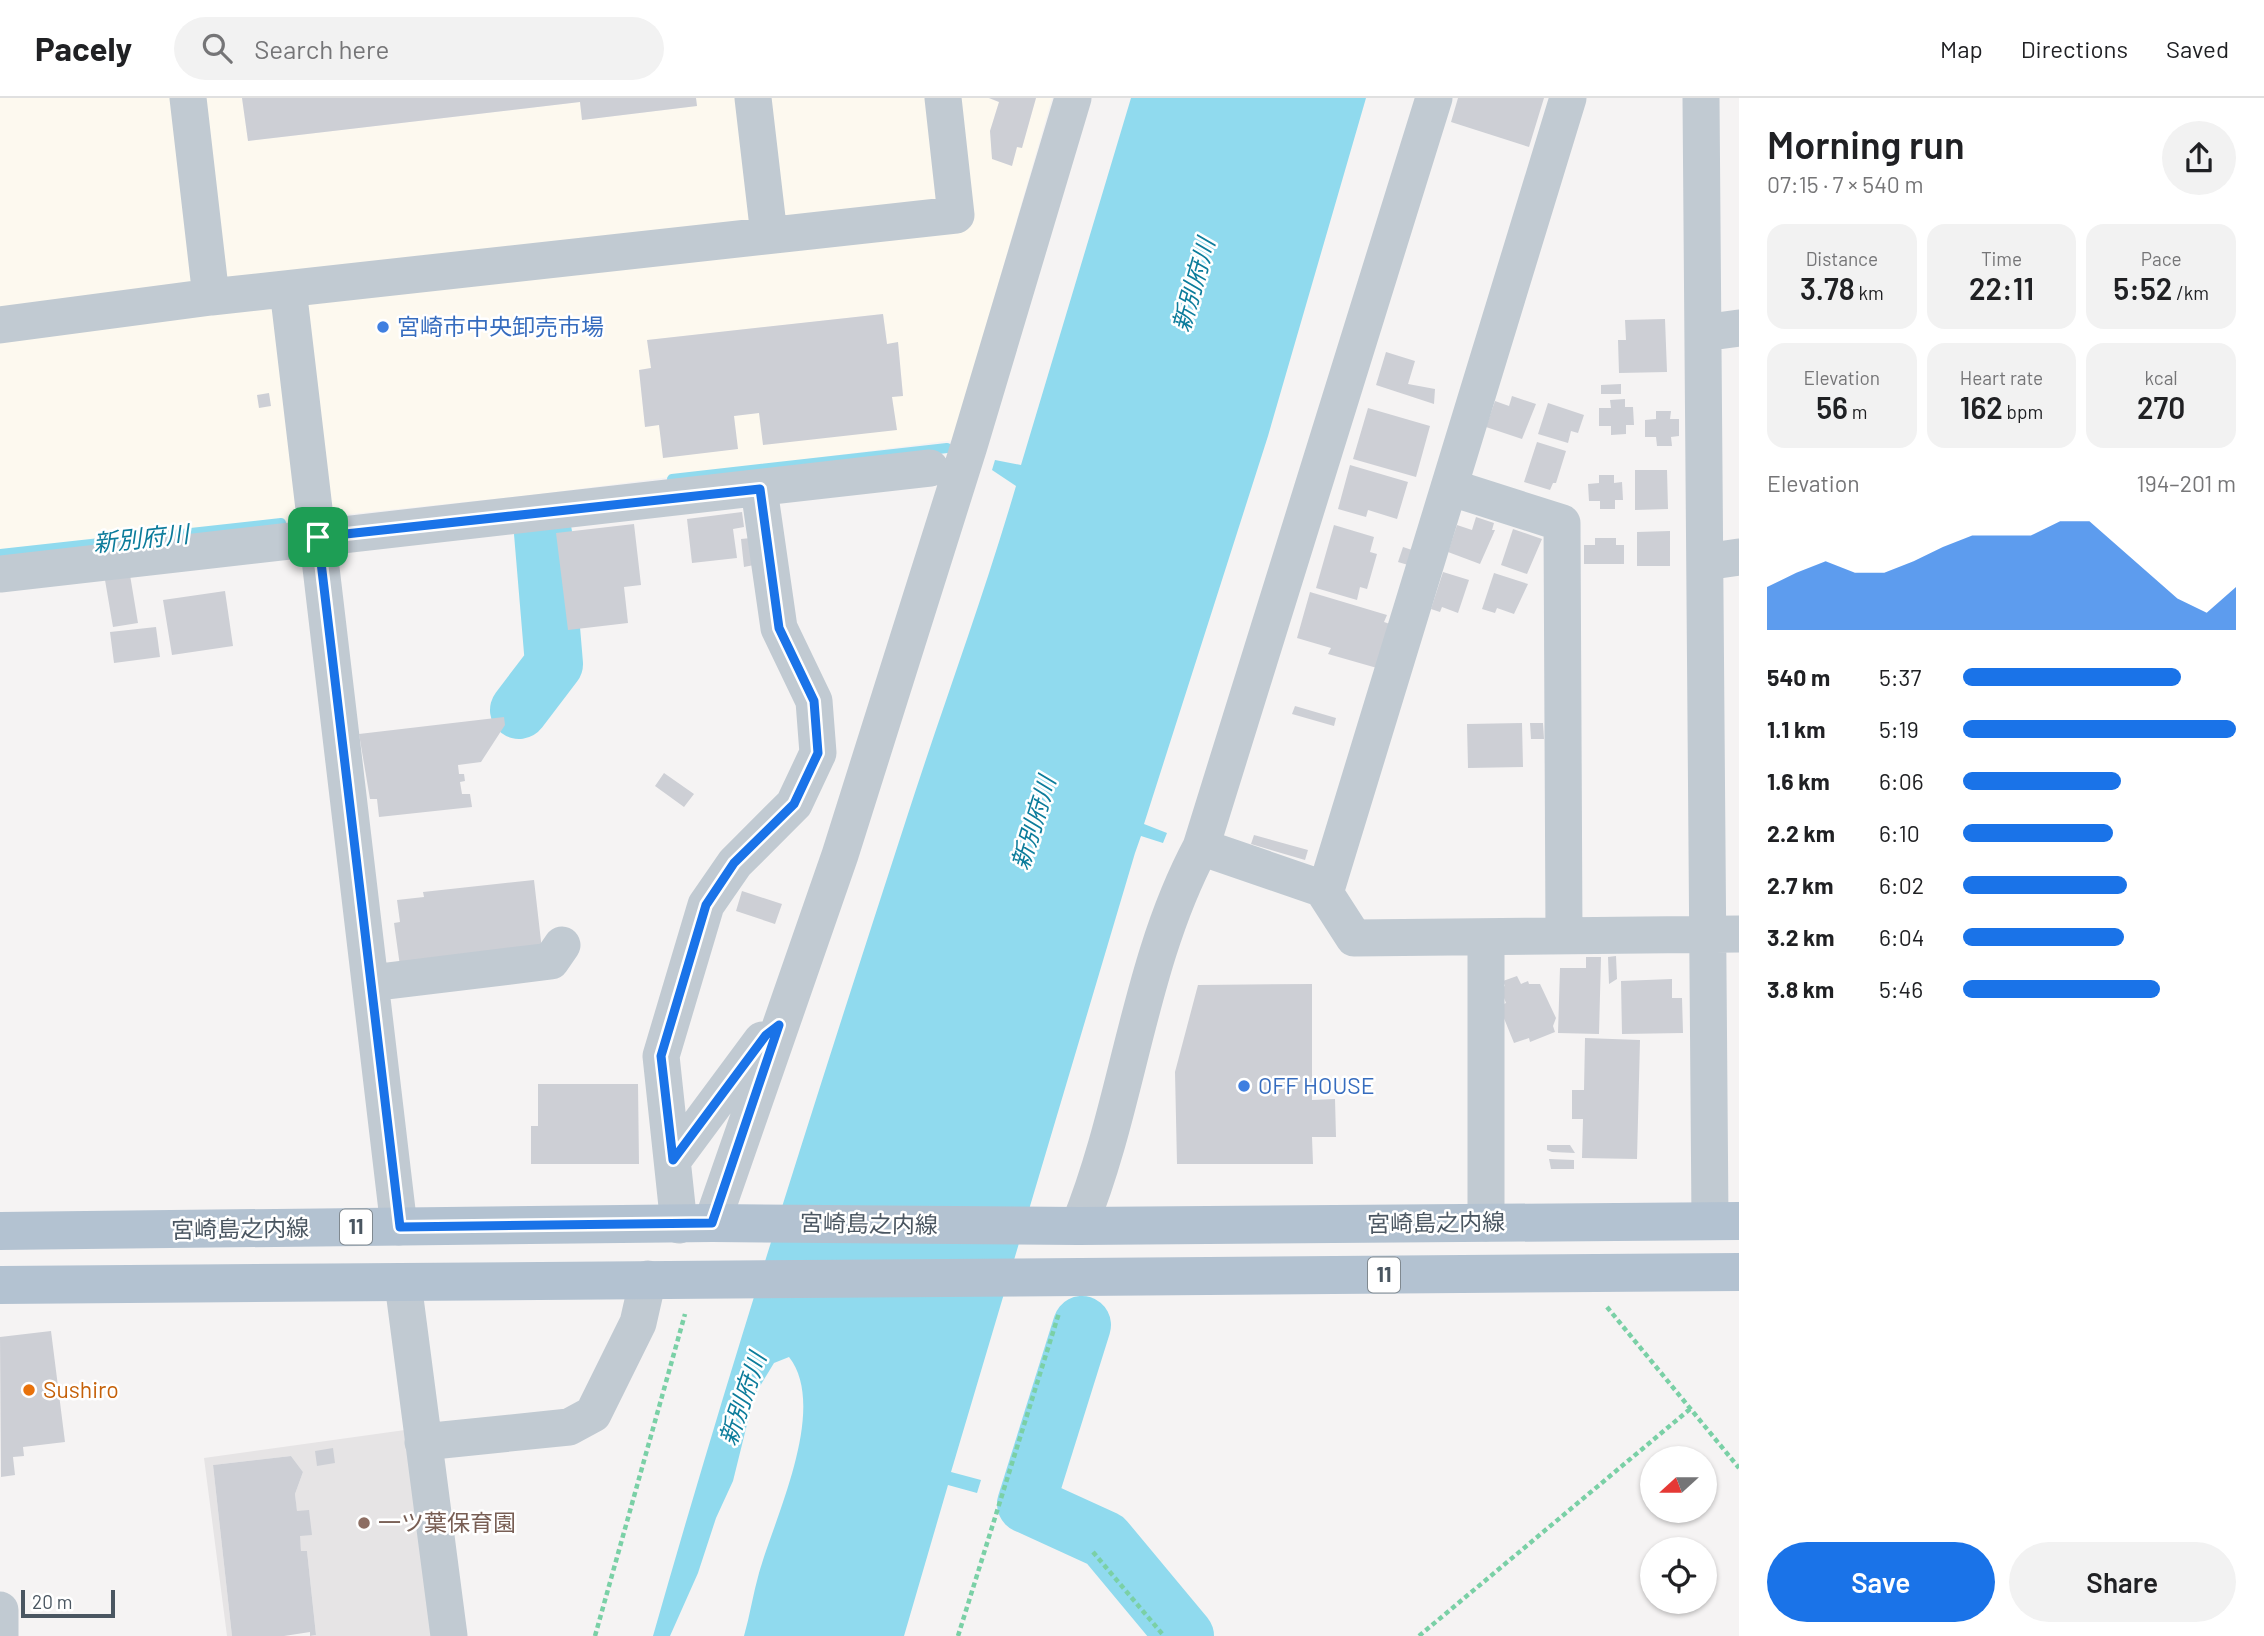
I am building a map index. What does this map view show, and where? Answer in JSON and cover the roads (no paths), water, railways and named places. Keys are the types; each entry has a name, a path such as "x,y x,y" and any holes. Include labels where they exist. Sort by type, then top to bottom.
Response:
{"main road":[{"name":"宮崎島之内線","path":"0,1231 695,1224 1079,1226 1724,1221"},
{"name":"11","path":"0,1284 1739,1272"}],"street":[{"path":"188,98 211,297"},
{"path":"753,98 769,235"},
{"path":"0,325 211,297 956,215 943,98"},
{"path":"695,1224 779,1025 840,855 970,446 1073,98"},
{"path":"1079,1226 1097,1181 1134,1033 1180,886 1201,847 1434,98"},
{"path":"1567,98 1325,893 1354,938 1723,935"},
{"path":"1701,98 1703,333 1722,560 1724,1221"},
{"path":"288,289 400,1227"},
{"path":"1703,333 1739,328"},
{"path":"0,573 930,468"},
{"path":"1449,487 1562,523 1564,936"},
{"path":"695,1224 673,1160 661,1056 706,905 734,863 794,804 818,753 814,701 779,628 760,489"},
{"path":"1201,847 1326,890"},
{"path":"1486,937 1486,1223"},
{"path":"371,983 551,961 562,946"},
{"path":"673,1160 766,1035 779,1025"},
{"path":"423,1442 569,1427 593,1414 638,1323 649,1279"},
{"path":"402,1283 449,1636"},
{"path":"0,1610 0,1636"}],"water":[{"path":"1131,98 1366,98 1268,436 1144,824 1167,833 1163,843 1141,836 1135,853 951,1472 981,1480 977,1493 948,1485 904,1636 744,1636 759,1573 786,1494 801,1434 803,1405 800,1379 789,1357 774,1363 754,1396 733,1481 716,1518 698,1573 670,1636 653,1636 808,1125 1016,486 992,470 995,460 1021,465"}],"waterway":[{"name":"新別府川","path":"672,479 947,448"},
{"name":"新別府川","path":"0,554 281,523"},
{"name":"新別府川","path":"519,710 554,664 543,533"},
{"name":"新別府川","path":"1082,1325 1026,1504 1105,1540 1185,1636"}],"place":[{"name":"宮崎市中央卸売市場","path":"383,327"},
{"name":"OFF HOUSE","path":"1244,1086"},
{"name":"Sushiro","path":"29,1390"},
{"name":"一ツ葉保育園","path":"364,1523"}]}
